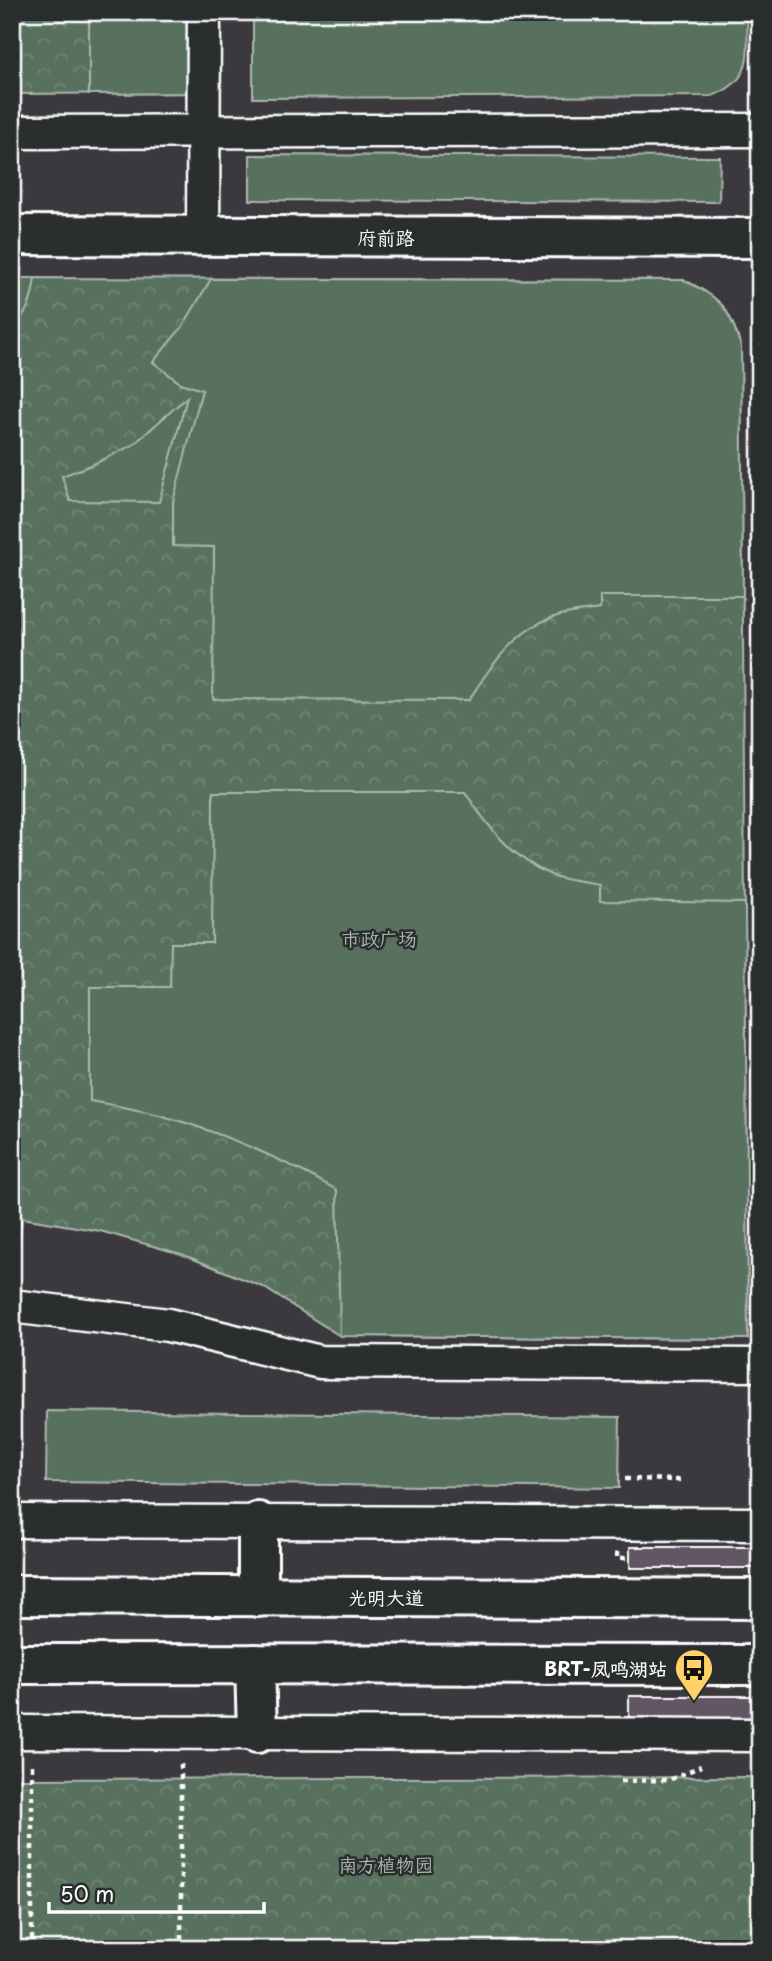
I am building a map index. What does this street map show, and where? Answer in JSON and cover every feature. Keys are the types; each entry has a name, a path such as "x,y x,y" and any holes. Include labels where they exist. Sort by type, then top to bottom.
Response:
{"main road":[{"name":"府前路","path":"12,235 760,238"},
{"path":"258,1522 258,1597"},
{"name":"光明大道","path":"12,1595 760,1599"},
{"path":"12,1664 760,1665"},
{"path":"256,1664 257,1733"}],"street":[{"path":"204,12 204,236"},
{"path":"12,132 760,130"},
{"path":"12,1306 168,1325 320,1362 760,1365"},
{"path":"12,1521 760,1524"},
{"path":"12,1732 760,1735"}],"path":[{"path":"625,1479 682,1480"},
{"path":"181,1764 181,1949"},
{"path":"621,1781 669,1780 706,1764"},
{"path":"32,1765 32,1949"}],"green space":[{"path":"12,12 200,12 200,93 12,94"},
{"path":"89,12 200,12 200,93 89,94"},
{"path":"253,12 747,12 748,52 742,73 736,82 712,96 253,98"},
{"path":"250,155 720,157 719,202 250,200"},
{"name":"市政广场","path":"12,278 684,280 722,305 732,322 741,347 748,1339 340,1336 263,1287 181,1254 100,1231 22,1218 20,1239 12,1259"},
{"path":"12,278 35,278 29,305 12,327"},
{"path":"211,279 684,280 707,293 722,305 732,322 741,347 743,596 600,596 600,609 557,616 529,629 495,662 469,700 213,699 214,547 173,546 173,502 202,390 180,383 153,362 183,326"},
{"path":"187,397 159,502 70,501 62,476 133,445"},
{"path":"213,792 465,792 492,829 524,860 551,875 600,885 600,901 745,903 748,1339 340,1336 337,1190 294,1167 205,1129 150,1113 90,1101 90,987 170,987 171,943 212,943"},
{"path":"47,1411 620,1417 619,1488 46,1482"},
{"name":"南方植物园","path":"760,1777 760,1949 12,1949 12,1779"}],"water":[{"path":"12,1203 21,1224 21,1231 12,1259"}],"building":[{"path":"630,1547 760,1547 760,1568 630,1568"},
{"name":"BRT-凤鸣湖站","path":"629,1696 760,1696 760,1718 629,1719"}],"place":[{"name":"BRT-凤鸣湖站","path":"694,1702"}]}
